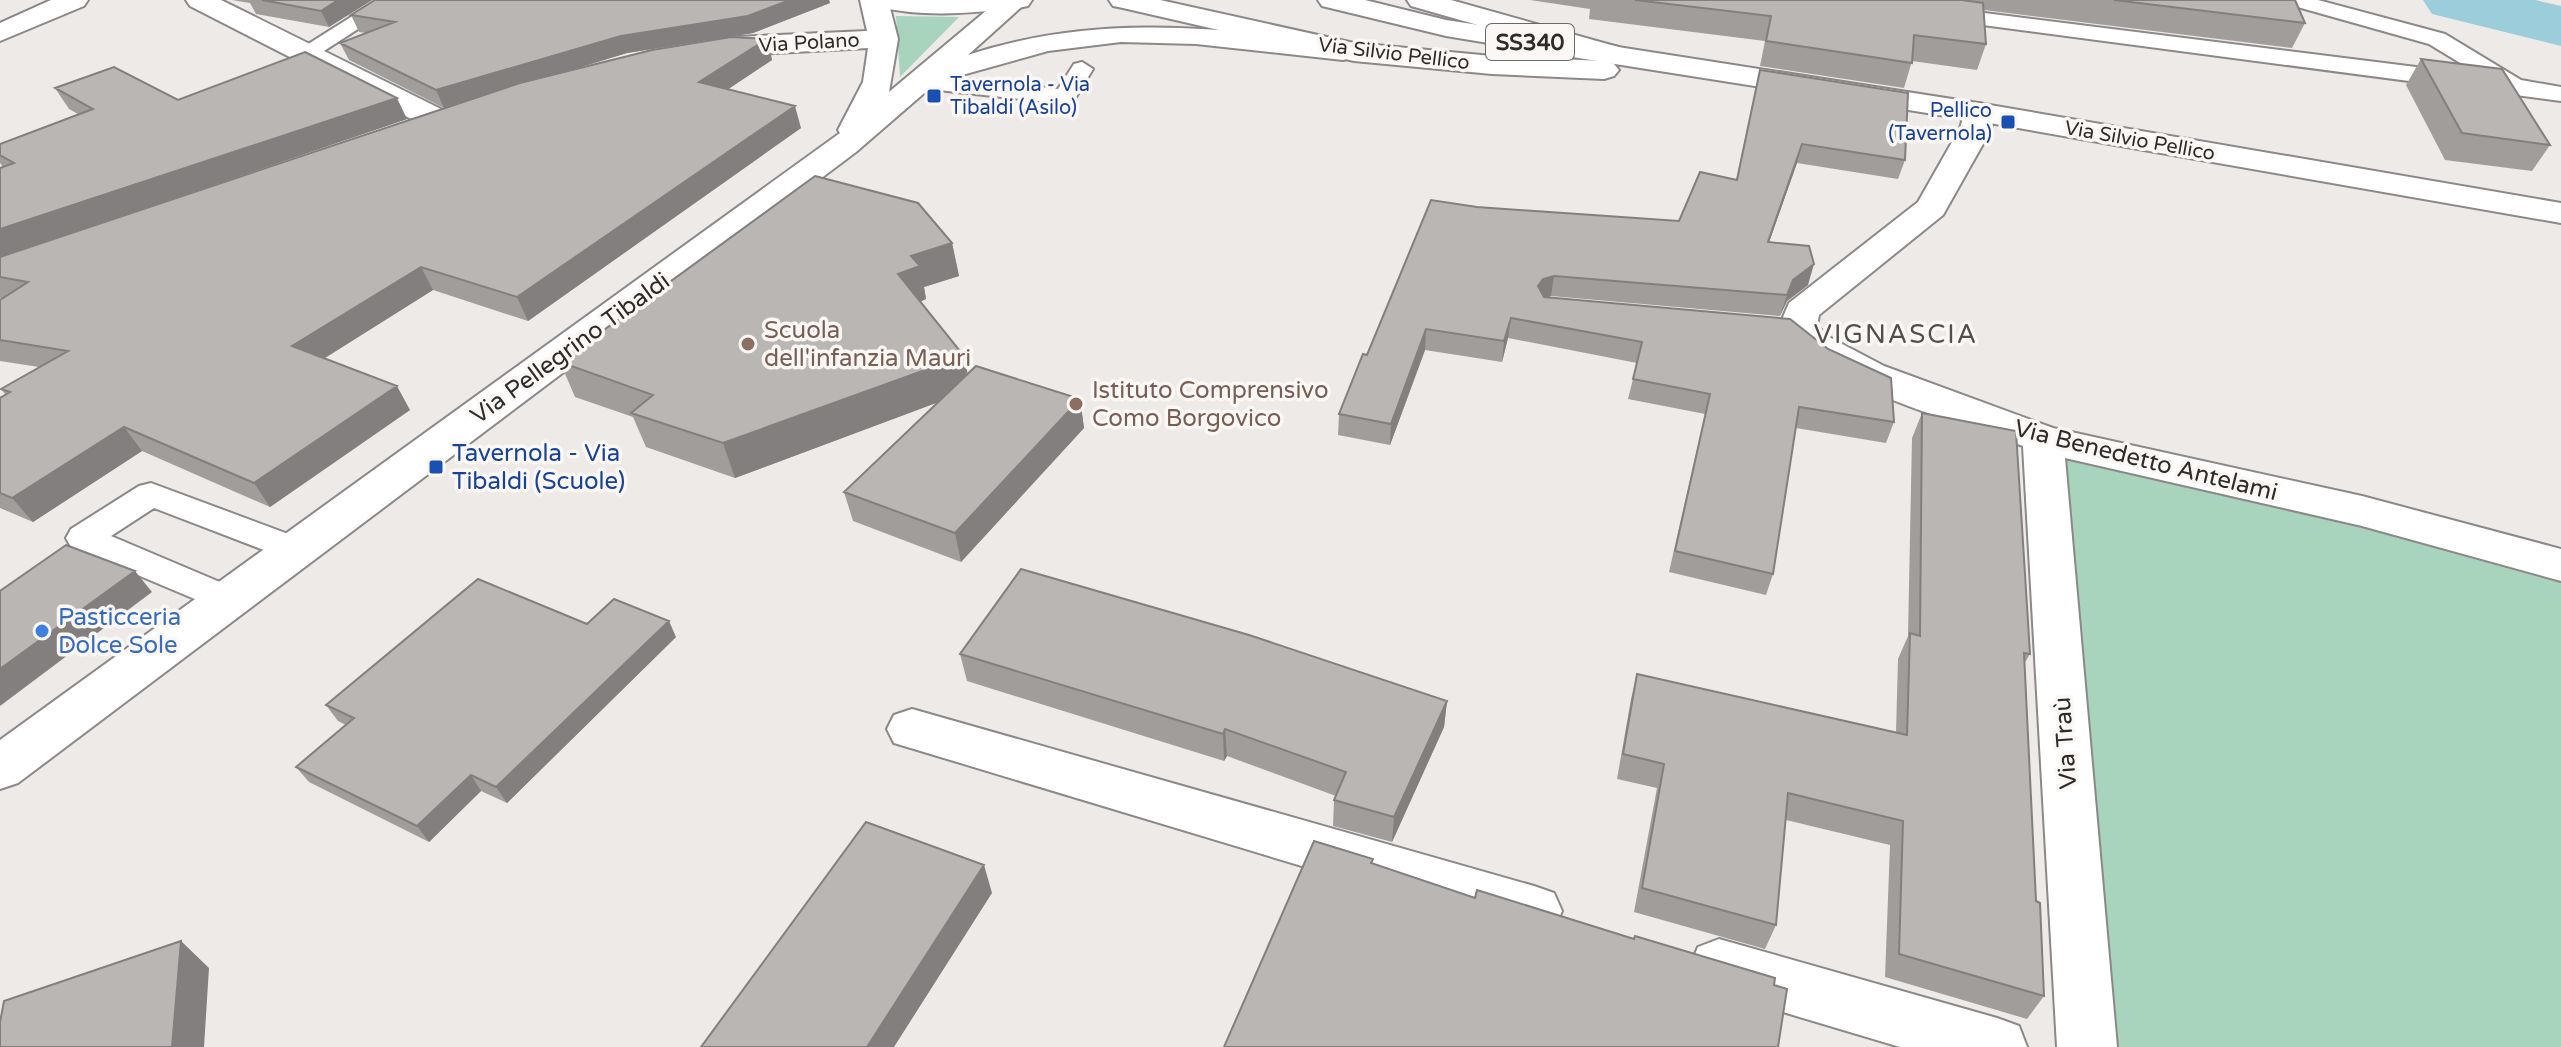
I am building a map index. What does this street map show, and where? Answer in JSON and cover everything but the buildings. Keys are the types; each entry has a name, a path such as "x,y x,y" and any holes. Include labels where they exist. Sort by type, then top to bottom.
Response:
{"main road":[{"path":"0,33 74,0"},
{"path":"200,0 442,122"},
{"name":"Via Pellegrino Tibaldi","path":"845,145 877,92 884,39 874,0"},
{"path":"885,0 938,8 1016,0"},
{"name":"Via Pellegrino Tibaldi","path":"0,768 845,145 1016,0"},
{"name":"Via Silvio Pellico","path":"1123,0 1354,52 1492,65 1665,72 1719,70"},
{"name":"SS340","path":"1332,0 1446,28 1615,55"},
{"name":"Via Silvio Pellico","path":"1421,0 1615,55 1978,112 2561,213"},
{"path":"920,81 1049,42 1122,34 1226,39 1354,52"},
{"name":"Via Polano","path":"684,55 737,46 884,39"},
{"path":"399,137 472,112"},
{"name":"Via Benedetto Antelami","path":"1978,112 1976,128 1931,208 1782,327 1870,375 2043,439 2362,511 2561,565"},
{"name":"Via Traù","path":"2043,439 2087,1047"},
{"path":"912,729 1584,926"},
{"path":"1676,953 1997,1047"}],"lane":[{"path":"305,53 393,0"},
{"path":"2294,0 2437,39 2514,86"},
{"path":"1913,10 2561,94"},
{"path":"920,81 1065,97 1082,69"},
{"path":"228,600 83,538 151,494 295,550"}],"green space":[{"path":"896,16 959,17 900,77"},
{"path":"2043,440 2561,565 2561,1047 2087,1047"}],"waterway":[{"path":"2455,0 2561,26"}],"place":[{"name":"Tavernola - Via Tibaldi (Asilo)","path":"934,96"},
{"name":"Pellico (Tavernola)","path":"2008,122"},
{"name":"Scuola dell'infanzia Mauri","path":"748,344"},
{"name":"Istituto Comprensivo Como Borgovico","path":"1076,404"},
{"name":"Tavernola - Via Tibaldi (Scuole)","path":"436,467"},
{"name":"Pasticceria Dolce Sole","path":"42,631"}],"district":[{"name":"VIGNASCIA","path":"1896,334"}]}
